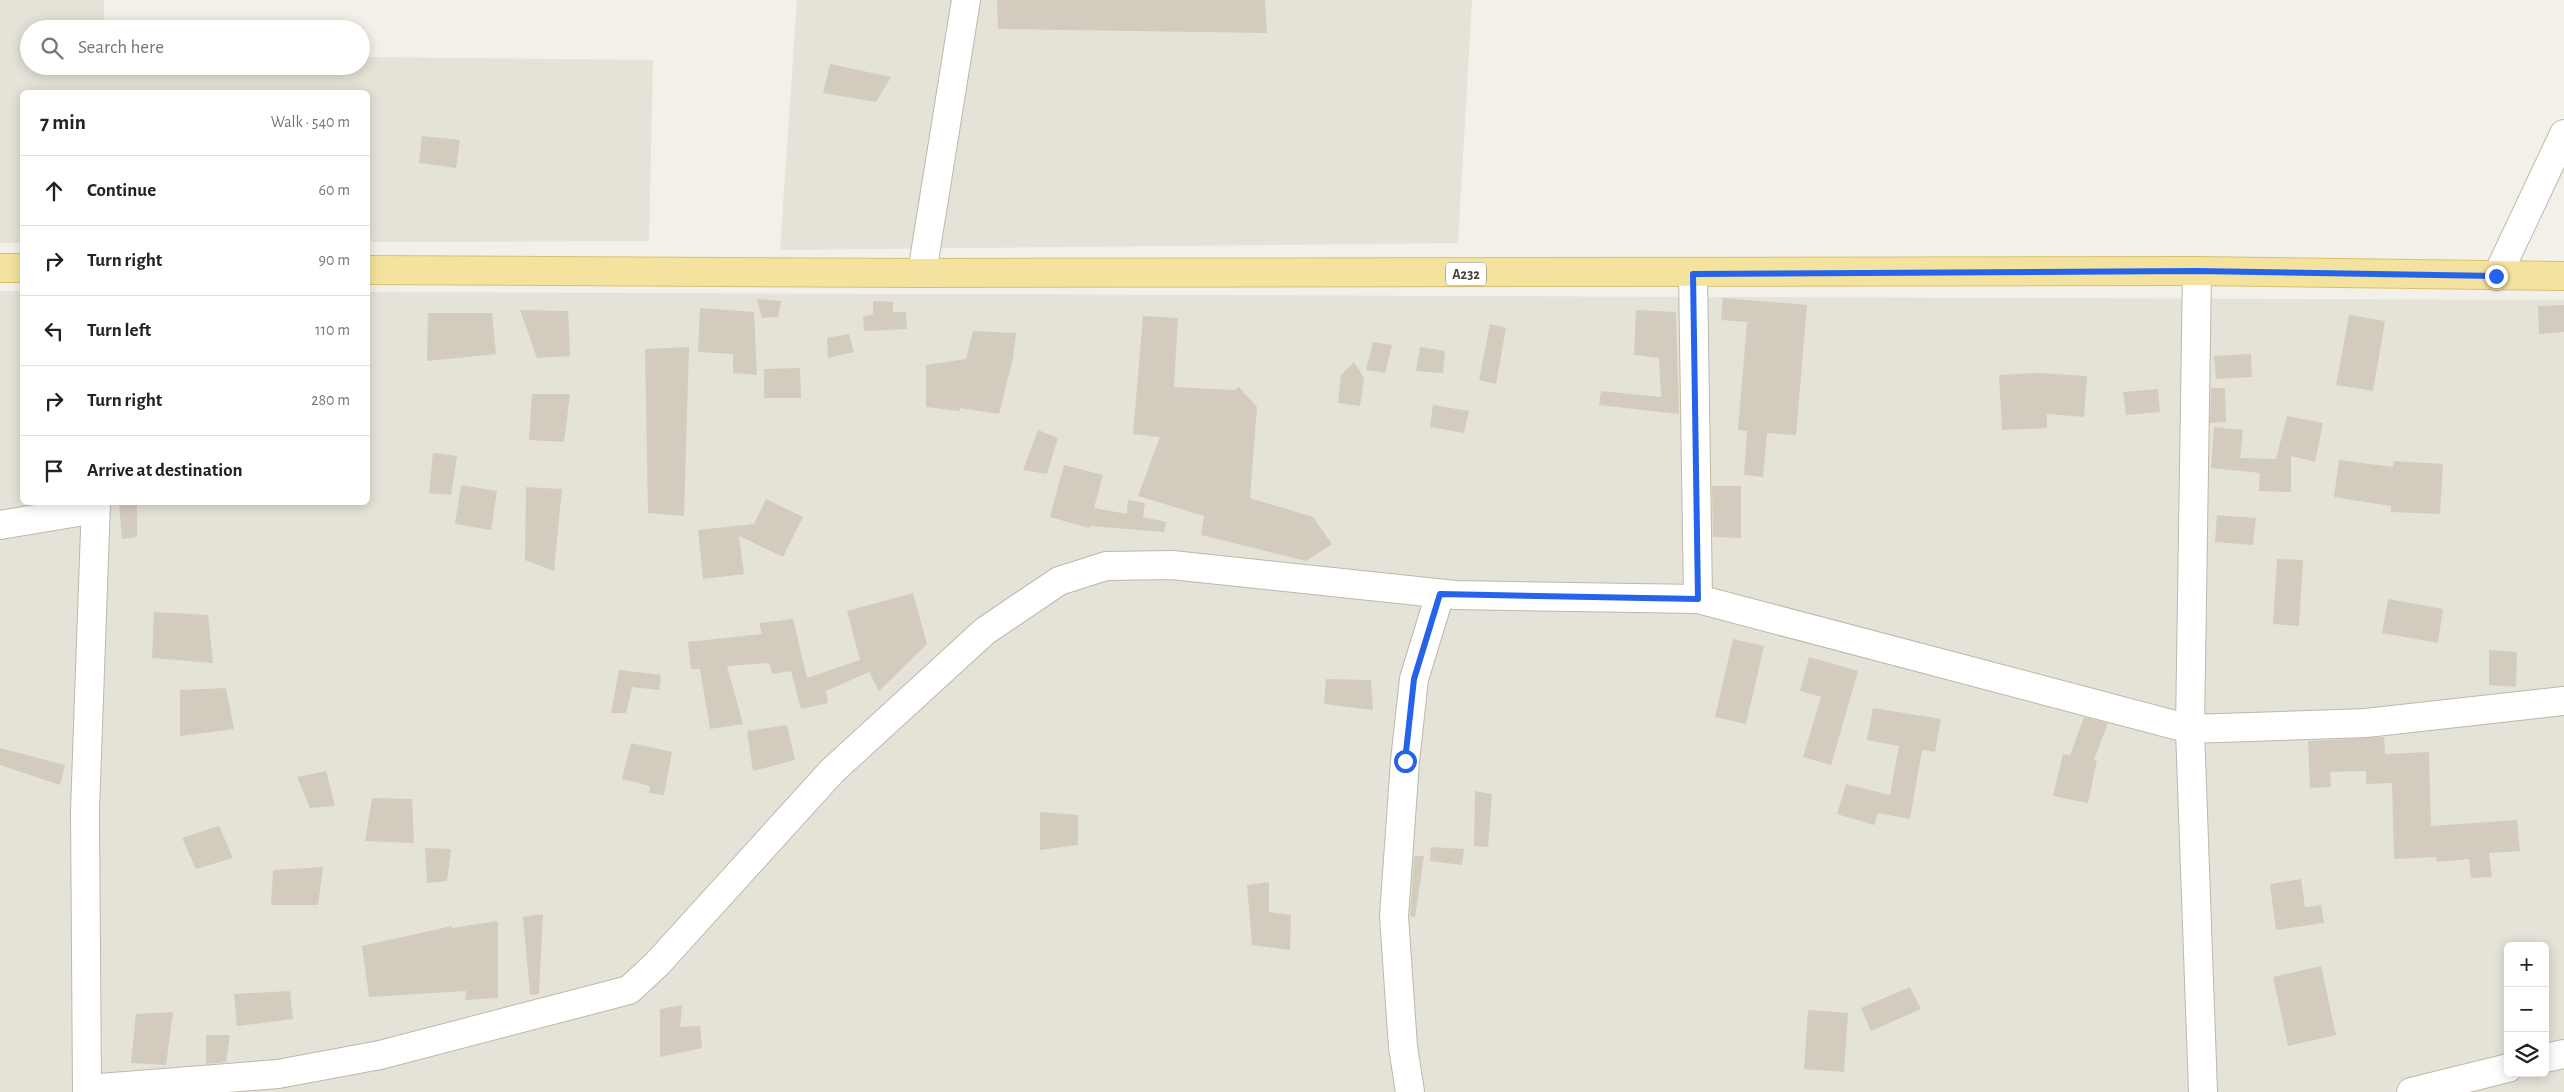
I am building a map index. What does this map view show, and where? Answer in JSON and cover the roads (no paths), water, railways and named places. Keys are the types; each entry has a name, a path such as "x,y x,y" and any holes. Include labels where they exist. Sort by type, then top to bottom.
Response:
{"main road":[{"path":"0,268 20,268"},
{"name":"A232","path":"370,270 1693,274 2197,271 2564,276"}],"street":[{"path":"922,273 966,0"},
{"path":"2496,276 2564,134"},
{"path":"2197,271 2190,729 2203,1092"},
{"path":"1693,274 1698,599"},
{"path":"0,525 96,506 85,810 87,1091 278,1074 380,1055 628,990 657,964 832,771 985,631 1059,581 1106,566 1172,564 1440,594 1698,599 2190,729 2366,723 2564,701"},
{"path":"1410,1092 1404,1047 1394,916 1405,761 1414,679 1440,594"},
{"path":"2549,1057 2564,1054"},
{"path":"2411,1092 2504,1069"}]}
